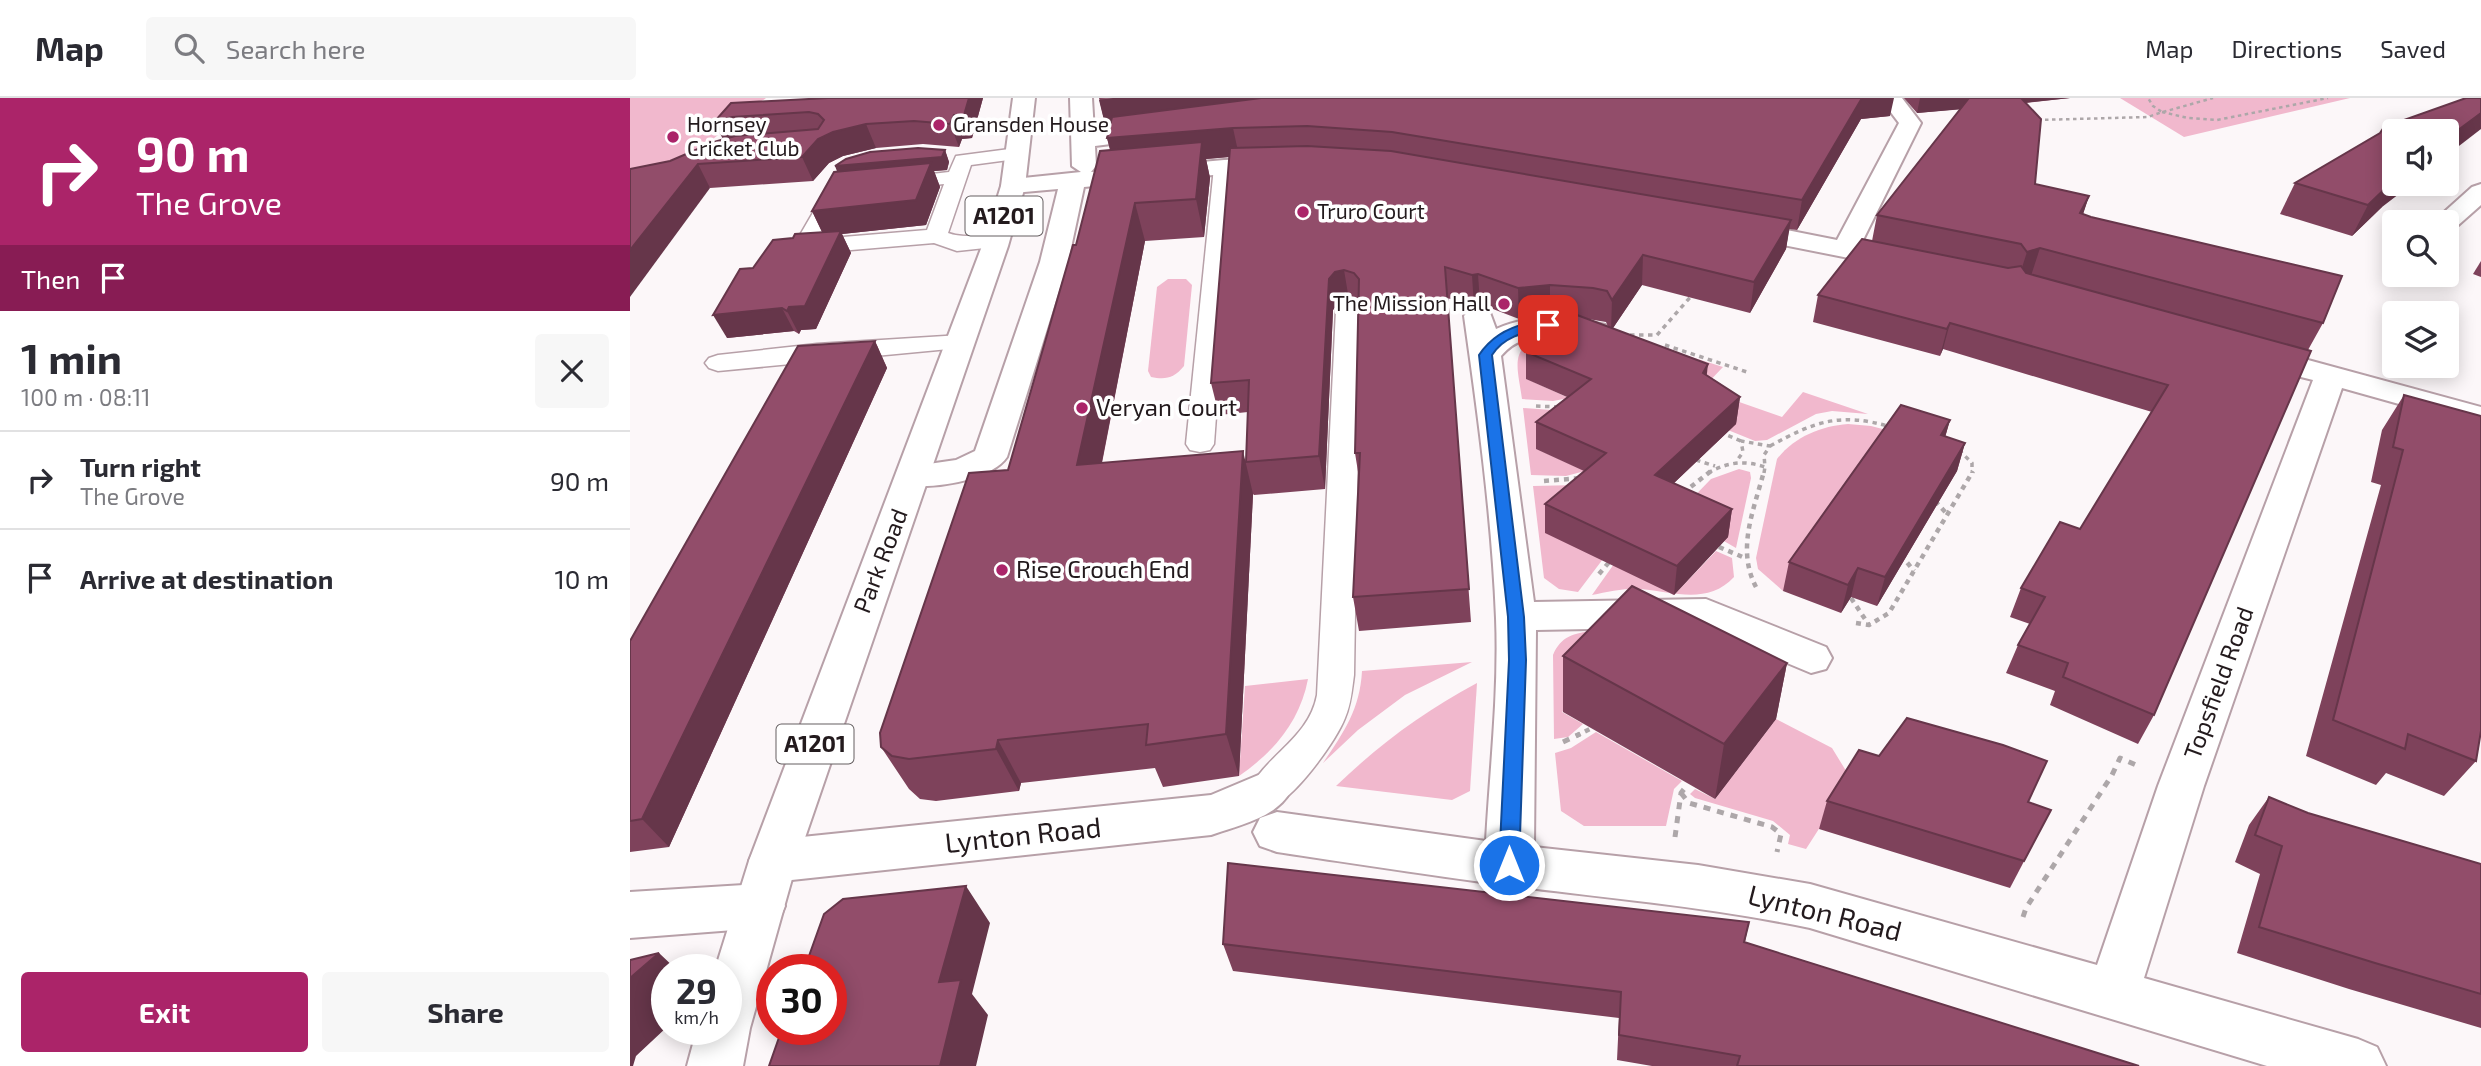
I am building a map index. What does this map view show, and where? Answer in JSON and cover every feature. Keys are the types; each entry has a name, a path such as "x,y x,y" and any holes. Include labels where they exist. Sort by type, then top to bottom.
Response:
{"street":[{"name":"Park Road","path":"742,968 767,883 996,241 1013,186 1024,98"},
{"path":"913,476 964,470 978,466 990,457 1054,262 1078,179 1084,140 1081,98"},
{"path":"1845,249 1910,123 1891,98"},
{"path":"1084,140 1186,127"},
{"path":"1013,186 1224,167 1311,164"},
{"path":"2459,211 2481,192"},
{"path":"1720,225 1935,268"},
{"path":"1479,316 1486,355 1516,617 1517,660 1509,865"},
{"path":"1486,355 1499,339 1534,325 1594,331"},
{"path":"2278,361 2481,417"},
{"name":"Topsfield Road","path":"2113,994 2182,786 2331,375"},
{"path":"1516,617 1593,613 1706,613 1811,658"},
{"name":"Lynton Road","path":"630,915 767,883 1211,815 1236,807 1273,811 1509,865 1690,883 1810,906 2358,1066"},
{"path":"715,1066 720,1045"}],"lane":[{"path":"941,153 982,158"},
{"path":"936,236 963,160 1017,154"},
{"path":"1200,444 1224,167"},
{"path":"957,177 869,186 836,178 804,247 936,236 957,244 996,241"},
{"path":"1273,811 1325,725 1333,706 1337,675 1348,310"},
{"path":"718,363 961,342"}],"path":[{"path":"2148,98 2153,106 2162,112 2188,118 2217,120 2328,98"},
{"path":"2028,120 2148,117 2213,98"},
{"path":"1657,343 1657,335 1694,293"},
{"path":"1594,331 1657,335"},
{"path":"1665,345 1750,373"},
{"path":"1531,406 1561,407"},
{"path":"1756,587 1745,558 1745,547 1765,467 1764,455 1770,446 1825,419 1858,418 1899,429"},
{"path":"1712,426 1741,442 1770,446"},
{"path":"1736,462 1743,452 1741,442"},
{"path":"1856,623 1869,625 1889,612 1973,471 1972,463 1966,455 1951,447"},
{"path":"1696,460 1716,467"},
{"path":"1676,499 1702,475 1716,467 1748,462 1765,467"},
{"path":"1542,481 1584,478"},
{"path":"1929,495 1947,514"},
{"path":"1719,547 1745,558"},
{"path":"1893,547 1914,571"},
{"path":"1851,598 1869,625"},
{"path":"1554,745 1573,739 1590,729"},
{"path":"2022,923 2026,908 2112,775 2120,758 2182,786"},
{"path":"1675,842 1681,793 1688,784"},
{"path":"1681,793 1689,803 1772,827 1781,834 1777,856"}],"shaded area":[{"name":"Hornsey Cricket Club","path":"630,98 766,98 669,173 630,173"},
{"path":"2120,98 2350,98 2184,137"},
{"path":"1168,279 1186,279 1192,285 1184,366 1173,376 1156,378 1151,377 1148,371 1157,287"},
{"path":"1547,336 1663,348 1723,367 1702,389 1782,417 1803,392 1868,414 1832,411 1816,414 1767,440 1755,441 1718,426 1527,379 1569,398 1553,401 1522,399 1518,368 1520,352 1534,340"},
{"path":"1523,408 1552,410 1537,449 1585,471 1566,476 1531,475"},
{"path":"1848,424 1894,432 1783,591 1758,569 1756,558 1777,459 1791,445 1809,434"},
{"path":"1739,469 1750,472 1751,478 1736,548 1677,514 1711,479"},
{"path":"1577,485 1546,532 1603,559 1578,592 1559,589 1544,578 1533,486"},
{"path":"1716,551 1732,558 1734,577 1724,586 1702,594 1675,594"},
{"path":"1614,564 1670,593 1635,589 1592,595"},
{"path":"1593,631 1628,643 1562,712 1583,724 1568,737 1554,739 1553,655 1569,637"},
{"path":"1472,662 1405,695 1358,730 1323,763 1354,709 1362,671"},
{"path":"1308,679 1299,708 1284,734 1263,757 1239,776 1245,686"},
{"path":"1477,683 1470,791 1452,800 1336,786 1403,729"},
{"path":"1776,719 1832,748 1851,779 1806,849 1788,844 1790,835 1773,821 1695,798 1690,794 1695,789 1715,799"},
{"path":"1596,732 1682,781 1674,789 1666,826 1584,826 1561,811 1555,753 1571,748"}],"building":[{"path":"828,98 969,98 964,115 954,115 950,124 914,121 866,124 833,132 818,139 802,157 698,164 630,250 630,169 670,161 735,136 818,129 824,120 818,114 809,112 732,117 714,122 731,103"},
{"path":"1261,98 1862,98 1802,200 1392,132 1307,126 1233,128 1107,138 1112,117"},
{"path":"1969,98 2021,98 2041,119 2035,184 2089,196 2080,213 2342,276 2323,323 2040,248 2027,252 2021,244 1877,215"},
{"path":"2466,98 2481,98 2481,113 2459,129 2459,119 2407,119"},
{"path":"2382,130 2382,192 2368,205 2295,183"},
{"path":"1202,142 1196,199 1135,203 1077,465 1243,451 1226,734 1146,745 1148,724 998,740 996,749 909,759 892,756 881,747 880,733 969,473 1008,470 1073,245 1076,245 1100,151"},
{"path":"1307,146 1391,151 1791,220 1754,282 1643,255 1612,300 1607,291 1593,288 1550,285 1518,288 1478,274 1472,275 1445,267 1469,589 1353,597 1360,453 1355,453 1359,279 1354,273 1344,270 1335,272 1329,279 1319,456 1246,462 1249,380 1211,383 1230,148"},
{"path":"918,148 945,150 942,157 835,166 846,159 870,152"},
{"path":"931,163 916,200 812,211 834,172"},
{"path":"841,231 805,306 789,307 787,311 782,308 713,315 740,269 753,268 773,240 793,238 795,234"},
{"path":"1862,239 2008,268 2021,266 2026,273 2311,351 2154,715 2063,677 2068,663 2018,645 2045,597 2021,588 2060,522 2080,529 2168,385 1950,323 1947,329 1818,295"},
{"path":"1577,315 1708,364 1703,373 1740,397 1655,475 1732,509 1677,566 1545,504 1606,453 1536,422 1591,379 1526,352"},
{"path":"875,341 642,819 630,821 630,641 798,346"},
{"path":"2404,395 2481,416 2481,731 2476,761 2408,734 2405,749 2333,720 2403,450 2393,447"},
{"path":"1901,405 1950,420 1941,435 1965,443 1885,577 1858,568 1848,585 1789,562"},
{"path":"1632,586 1787,663 1724,744 1563,656"},
{"path":"1907,718 2003,745 2047,761 2028,802 2051,810 2024,861 1827,801 1859,750 1879,756"},
{"path":"2269,797 2308,813 2481,864 2481,994 2259,927 2282,846 2255,835"},
{"path":"1228,863 1749,922 1744,942 2139,1066 1737,1066 1740,1056 1619,1035 1621,992 1223,944"},
{"path":"966,886 939,982 961,980 940,1066 769,1066 776,1045 847,1045 847,954 810,954 824,914 843,899"},
{"path":"651,955 651,960 630,978 630,960"}],"place":[{"name":"Gransden House","path":"939,125"},
{"name":"Hornsey Cricket Club","path":"673,137"},
{"name":"Truro Court","path":"1303,212"},
{"name":"The Mission Hall","path":"1504,304"},
{"name":"Veryan Court","path":"1082,408"},
{"name":"Rise Crouch End","path":"1002,570"}],"route":[{"path":"1509,865 1517,660 1516,617 1486,355 1492,345 1509,333 1534,325 1548,325"}]}
